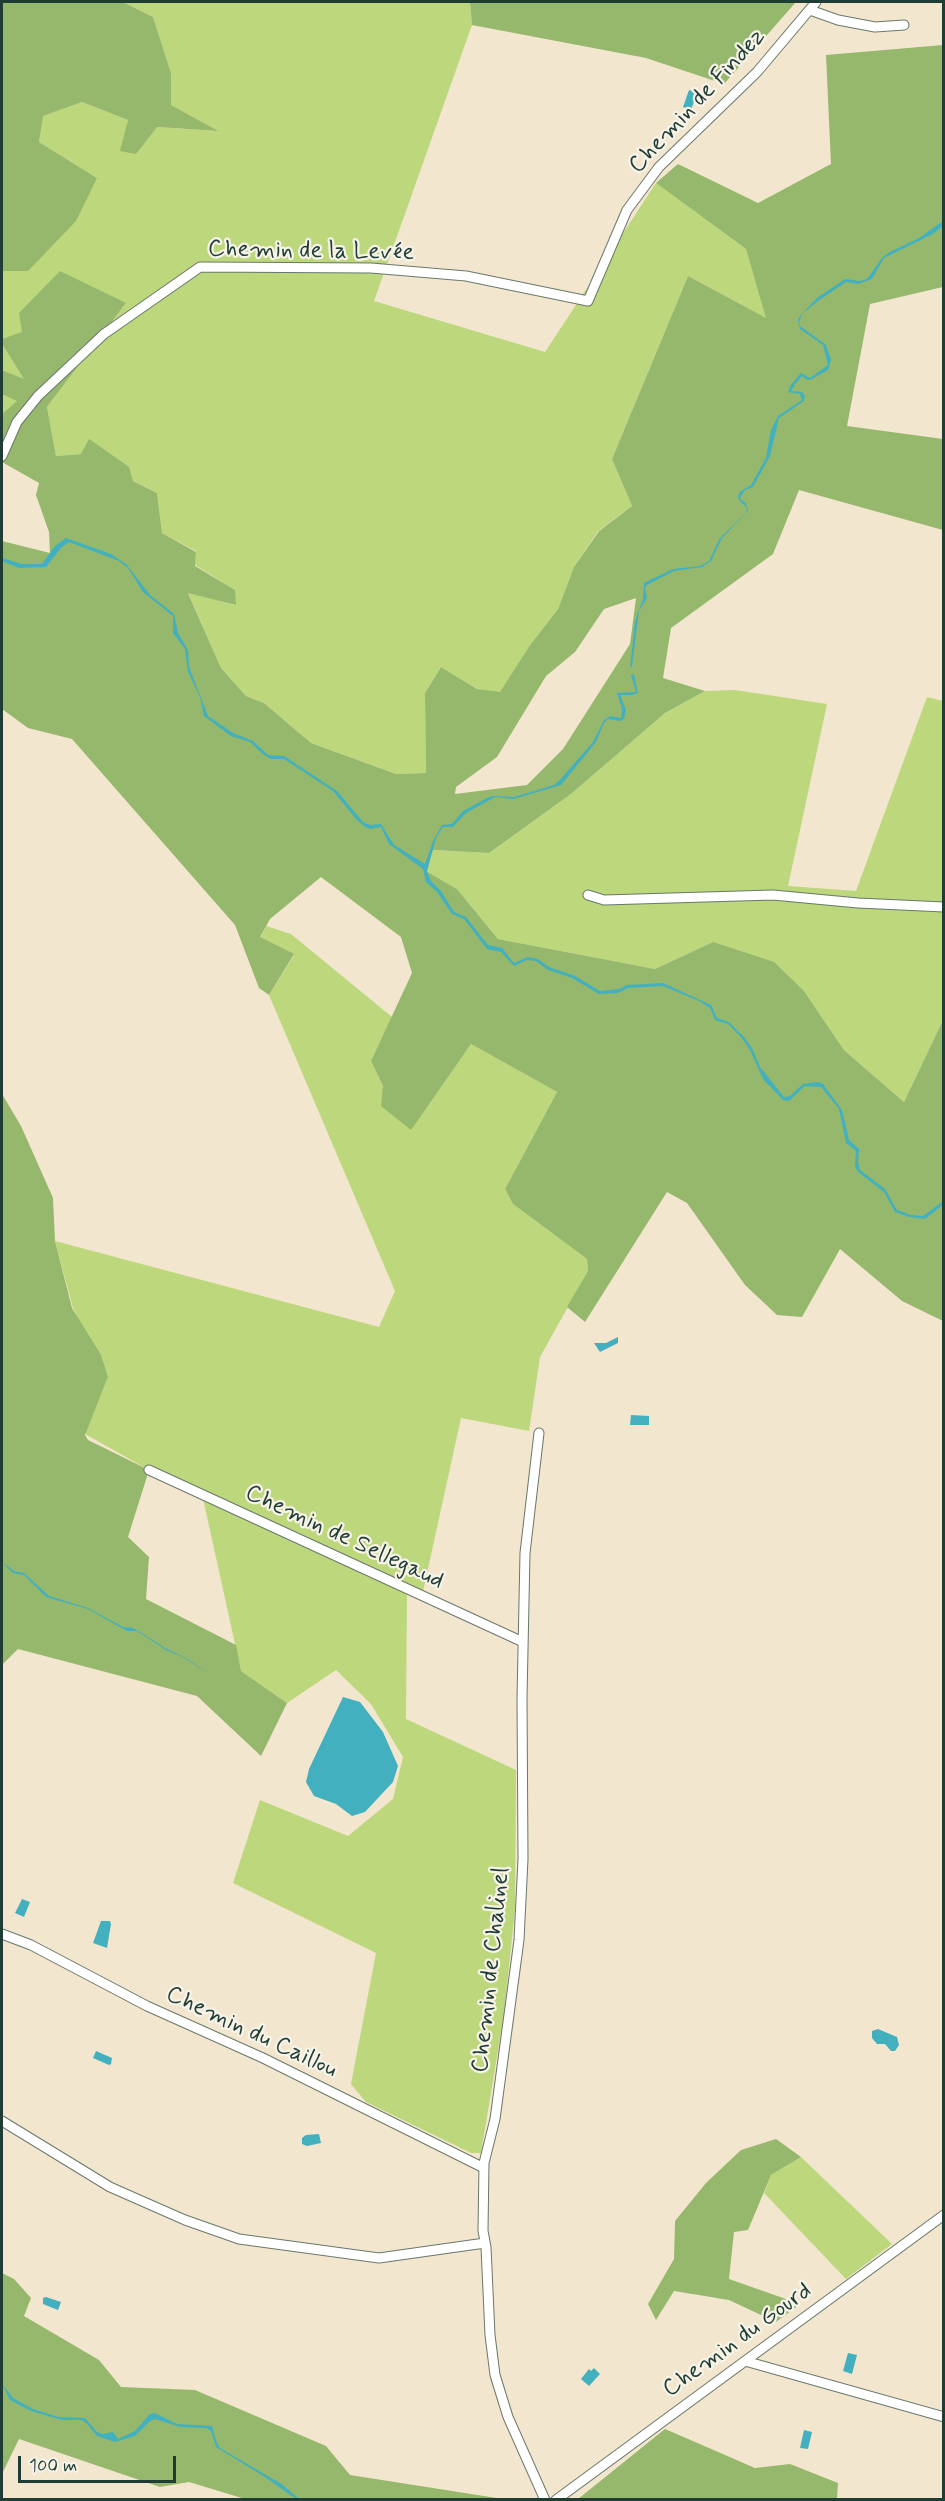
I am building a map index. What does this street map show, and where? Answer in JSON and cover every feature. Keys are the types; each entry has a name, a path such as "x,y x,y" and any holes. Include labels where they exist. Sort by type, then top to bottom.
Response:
{"street":[{"name":"Chemin de Findez","path":"588,301 627,210 659,167 757,72 816,2"},
{"path":"810,10 838,21 875,27 904,25"},
{"name":"Chemin de la Levée","path":"2,456 17,422 38,396 104,334 200,267 371,267 466,276 588,301"},
{"path":"588,895 604,900 773,895 858,903 944,907"},
{"name":"Chemin de Chalinel","path":"539,1433 527,1521 523,1642 523,1859 519,1940 495,2119 484,2168 483,2232 495,2375 508,2417 545,2499"},
{"name":"Chemin de Sellegaud","path":"149,1470 523,1642"},
{"name":"Chemin du Caillou","path":"2,1934 31,1945 147,2006 263,2058 484,2168"},
{"path":"2,2121 110,2187 185,2220 239,2239 380,2258 485,2242"},
{"name":"Chemin du Gourd","path":"556,2499 944,2215"},
{"path":"745,2361 944,2417"}],"green space":[{"path":"2,2 123,2 153,17 171,73 171,105 218,131 157,127 136,154 120,151 128,120 82,102 43,116 39,142 97,178 76,221 28,271 2,271"},
{"path":"123,2 470,2 472,25 374,301 545,352 656,183 746,249 767,319 688,276 612,459 632,506 598,531 574,567 558,609 530,645 500,693 477,689 441,667 425,693 426,773 396,774 311,743 264,703 246,696 221,668 188,592 235,605 235,590 195,565 196,551 162,533 157,493 81,454 56,456 47,407 126,303 2,339 2,271 28,271 97,178 39,142 42,116 82,102 128,120 121,151 156,127 216,131 171,105 171,73 153,17"},
{"path":"470,2 796,2 724,84 646,58 472,25"},
{"path":"943,45 943,287 870,304 847,426 943,439 943,530 799,490 773,554 671,628 663,678 705,691 665,713 571,794 489,853 433,850 424,870 457,889 498,939 655,969 713,942 774,962 804,991 844,1050 904,1102 943,1020 943,1321 902,1301 840,1249 802,1317 777,1315 745,1285 687,1203 667,1192 585,1322 567,1307 588,1271 587,1259 513,1204 505,1189 557,1092 471,1044 411,1130 381,1106 383,1086 371,1061 412,973 401,937 321,877 270,919 260,937 294,954 269,995 259,988 235,925 72,739 28,728 2,709 2,541 50,553 49,532 36,495 39,483 2,462 2,414 17,401 2,394 2,370 24,379 2,344 2,339 22,332 19,313 60,271 126,303 47,407 56,456 81,454 89,439 129,467 133,481 157,493 162,533 196,552 195,566 235,590 236,605 188,593 221,668 246,696 264,703 311,743 396,774 426,773 425,693 441,667 477,689 500,692 530,645 558,609 574,567 599,531 632,506 612,459 688,276 766,318 746,249 656,183 678,164 758,203 831,164 826,55","holes":["636,598 630,644 563,749 527,785 455,794 456,787 497,757 546,676 575,652 604,609"]},
{"path":"2,344 25,380 2,370"},
{"path":"2,394 18,401 2,414"},
{"path":"735,690 827,704 788,886 856,891 927,697 943,701 943,1020 904,1102 844,1050 804,991 713,942 655,969 498,939 457,889 423,870 432,850 489,853 571,794 665,713 705,691"},
{"path":"266,926 291,934 392,1017 371,1061 383,1086 411,1129 471,1044 557,1092 505,1189 513,1204 587,1259 588,1271 540,1357 529,1431 461,1418 422,1596 407,1590 406,1719 516,1770 515,1909 504,2014 481,2153 471,2153 366,2102 351,2084 376,1953 233,1883 260,1800 348,1836 393,1799 403,1757 371,1704 336,1670 287,1703 241,1671 202,1494 149,1470 85,1434 108,1377 73,1308 55,1241 379,1327 395,1291 269,995 294,955 260,938"},
{"path":"2,1094 21,1126 53,1198 55,1241 72,1308 101,1355 108,1377 85,1435 88,1440 149,1470 128,1537 149,1557 146,1599 236,1645 241,1671 287,1703 261,1756 197,1696 18,1649 2,1665"},
{"path":"776,2139 801,2157 771,2175 748,2230 734,2232 729,2279 800,2304 776,2322 729,2300 674,2291 656,2320 648,2304 674,2259 675,2221 706,2183 741,2150"},
{"path":"801,2157 892,2244 846,2279 764,2193 771,2175"},
{"path":"2,2273 14,2279 31,2298 24,2316 99,2360 121,2387 195,2390 326,2446 350,2475 503,2499 245,2499 189,2482 160,2487 19,2439 2,2474"},
{"path":"665,2429 755,2468 790,2464 838,2483 837,2499 578,2499"}],"water":[{"path":"689,90 697,93 691,110 683,107"},
{"path":"943,221 943,226 933,234 884,258 872,279 858,284 846,282 802,314 800,326 826,345 831,360 828,370 812,379 807,380 802,376 795,384 791,391 802,392 805,396 804,401 779,418 770,456 753,487 745,490 740,499 746,503 748,511 722,538 711,561 702,567 674,571 645,588 647,598 639,611 630,668 635,621 643,599 644,583 673,569 700,566 709,561 720,538 746,513 747,508 739,500 738,496 741,491 751,485 766,458 771,430 778,416 802,400 800,394 788,392 790,386 801,373 810,378 828,365 823,345 800,329 798,320 800,316 817,298 845,279 860,281 867,279 888,253 919,238"},
{"path":"66,538 111,554 126,564 150,595 174,614 178,633 188,650 189,667 208,716 233,733 253,741 268,755 284,756 337,791 363,822 370,825 381,824 394,845 425,864 433,841 442,825 452,824 463,811 489,797 494,796 514,797 554,785 559,781 593,742 604,720 611,716 621,718 622,709 617,693 636,692 631,675 634,674 638,693 620,695 626,710 624,719 620,721 608,719 604,723 596,742 561,785 514,799 495,797 466,813 453,827 443,827 436,838 427,871 431,881 441,891 454,912 466,917 488,945 502,948 514,963 528,957 538,959 549,967 575,976 600,991 620,989 626,985 663,983 711,1005 717,1018 729,1022 744,1037 752,1048 760,1067 784,1097 790,1096 803,1084 818,1082 823,1084 842,1110 849,1140 859,1149 860,1170 885,1189 897,1210 923,1216 942,1202 943,1205 925,1219 895,1212 884,1192 858,1172 855,1166 856,1151 846,1143 839,1109 821,1087 805,1086 789,1101 783,1100 763,1079 750,1050 741,1037 728,1024 715,1020 710,1008 699,1001 663,986 628,988 618,993 599,994 572,978 548,970 536,961 527,960 514,966 501,952 487,949 464,919 452,914 437,892 426,882 423,869 389,844 381,827 370,829 365,827 333,791 284,759 271,759 250,742 231,736 204,716 200,697 188,672 185,649 173,633 173,616 143,592 128,568 119,561 69,542 61,548 46,567 19,568 2,561 2,558 22,564 42,564 55,546"},
{"path":"618,1337 618,1343 600,1352 594,1343 606,1343"},
{"path":"631,1415 649,1416 649,1425 630,1425"},
{"path":"2,1562 14,1571 24,1573 49,1596 88,1608 123,1627 133,1628 186,1658 211,1675 183,1657 166,1650 137,1631 127,1631 88,1609 46,1597 24,1575 13,1573"},
{"path":"343,1697 360,1702 383,1732 398,1766 393,1782 365,1812 352,1816 336,1804 314,1796 306,1782 309,1769"},
{"path":"22,1899 30,1902 24,1917 15,1913"},
{"path":"101,1921 110,1921 111,1924 107,1948 93,1943"},
{"path":"878,2029 897,2037 899,2045 895,2051 891,2051 885,2044 877,2044 872,2038 872,2031"},
{"path":"96,2051 112,2058 111,2064 93,2058"},
{"path":"319,2134 321,2143 307,2146 302,2144 302,2138 306,2135"},
{"path":"43,2298 61,2302 58,2310 43,2304"},
{"path":"848,2353 857,2355 852,2374 843,2371"},
{"path":"594,2368 600,2374 589,2386 581,2379 589,2369 591,2371"},
{"path":"2,2384 13,2398 33,2409 58,2417 85,2418 97,2432 103,2434 113,2432 118,2439 135,2431 150,2414 155,2413 177,2424 212,2426 220,2448 283,2485 299,2499 216,2447 211,2431 206,2428 180,2427 155,2419 135,2436 115,2442 97,2436 82,2420 62,2420 31,2411 10,2400"},
{"path":"804,2430 812,2432 808,2449 800,2448"}]}
